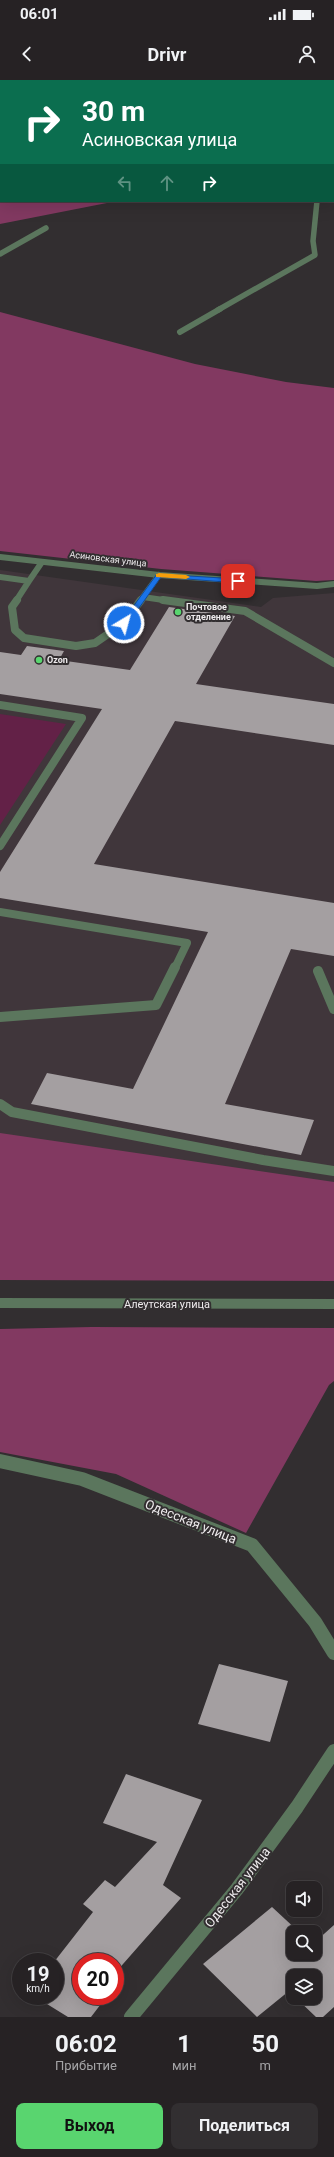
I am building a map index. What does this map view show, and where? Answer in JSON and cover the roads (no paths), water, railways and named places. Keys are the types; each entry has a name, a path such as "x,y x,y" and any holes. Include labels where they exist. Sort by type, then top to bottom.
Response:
{"street":[{"path":"180,332 315,255 313,241 317,202"},
{"path":"0,254 46,228"},
{"name":"Асиновская улица","path":"0,557 159,575 317,586 334,584"},
{"path":"42,562 12,607 15,630 24,638 76,646 95,643 124,623 159,575"},
{"path":"0,577 29,581"},
{"path":"143,597 245,611 334,663"},
{"path":"0,705 82,718 0,846"},
{"path":"0,912 187,943 156,1004 0,1017"},
{"path":"318,971 334,1009"},
{"path":"0,1104 12,1112 263,1160 334,1171"},
{"name":"Алеутская улица","path":"0,1304 334,1304"},
{"name":"Одесская улица","path":"0,1461 82,1479 252,1545 315,1622 334,1653"},
{"name":"Одесская улица","path":"131,2017 237,1890 297,1807 334,1751"}],"place":[{"name":"Почтовое отделение","path":"178,612"},
{"name":"Ozon","path":"39,660"}]}
